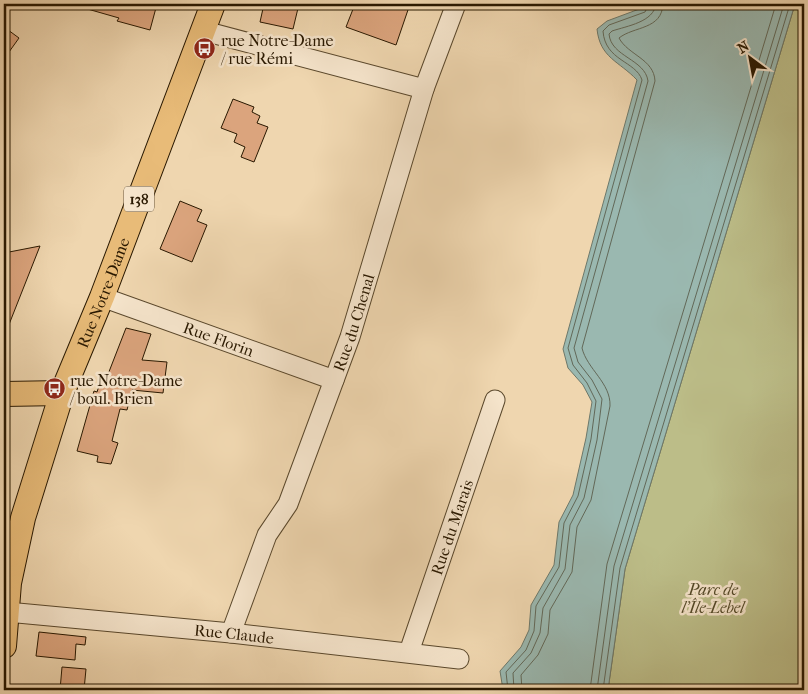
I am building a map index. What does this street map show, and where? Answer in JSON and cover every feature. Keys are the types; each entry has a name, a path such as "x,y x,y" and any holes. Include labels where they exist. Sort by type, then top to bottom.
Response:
{"main road":[{"name":"Rue Notre-Dame","path":"4,646 9,583 23,518 62,393 102,297 213,4"},
{"path":"4,394 62,393"}],"street":[{"name":"Rue du Chenal","path":"231,633 267,535 288,504 350,337 424,89 456,4"},
{"path":"204,31 424,89"},
{"name":"Rue Florin","path":"102,297 334,380"},
{"name":"Rue du Marais","path":"409,652 495,400"},
{"name":"Rue Claude","path":"7,612 231,633 459,659"}],"green space":[{"name":"Parc de l'Île-Lebel","path":"795,4 804,4 804,690 608,690 625,569"}],"water":[{"path":"646,4 795,4 625,569 608,690 503,690 500,671 521,647 529,630 531,605 554,565 559,522 573,495 592,402 583,385 568,368 563,349 637,80 606,53 599,39 597,29 607,21 642,8"}],"building":[{"path":"76,4 157,4 150,30 117,21 119,18 77,6"},
{"path":"264,4 299,4 293,29 260,22"},
{"path":"355,4 410,4 396,45 346,27"},
{"path":"4,27 19,38 4,59"},
{"path":"233,99 254,107 252,112 260,116 257,123 268,127 254,162 241,157 245,147 234,142 237,134 221,128"},
{"path":"180,201 202,210 197,221 207,225 192,262 160,249"},
{"path":"40,246 8,327 4,328 4,253"},
{"path":"126,328 151,334 142,360 167,362 163,393 132,390 127,410 120,409 112,441 118,443 111,464 97,462 98,456 77,451 94,391 97,392 101,380 105,382"},
{"path":"39,632 86,637 85,645 76,644 75,660 36,656"},
{"path":"62,667 86,669 84,690 60,690"}],"place":[{"name":"rue Notre-Dame / rue Rémi","path":"205,49"},
{"name":"rue Notre-Dame / boul. Brien","path":"54,389"}]}
